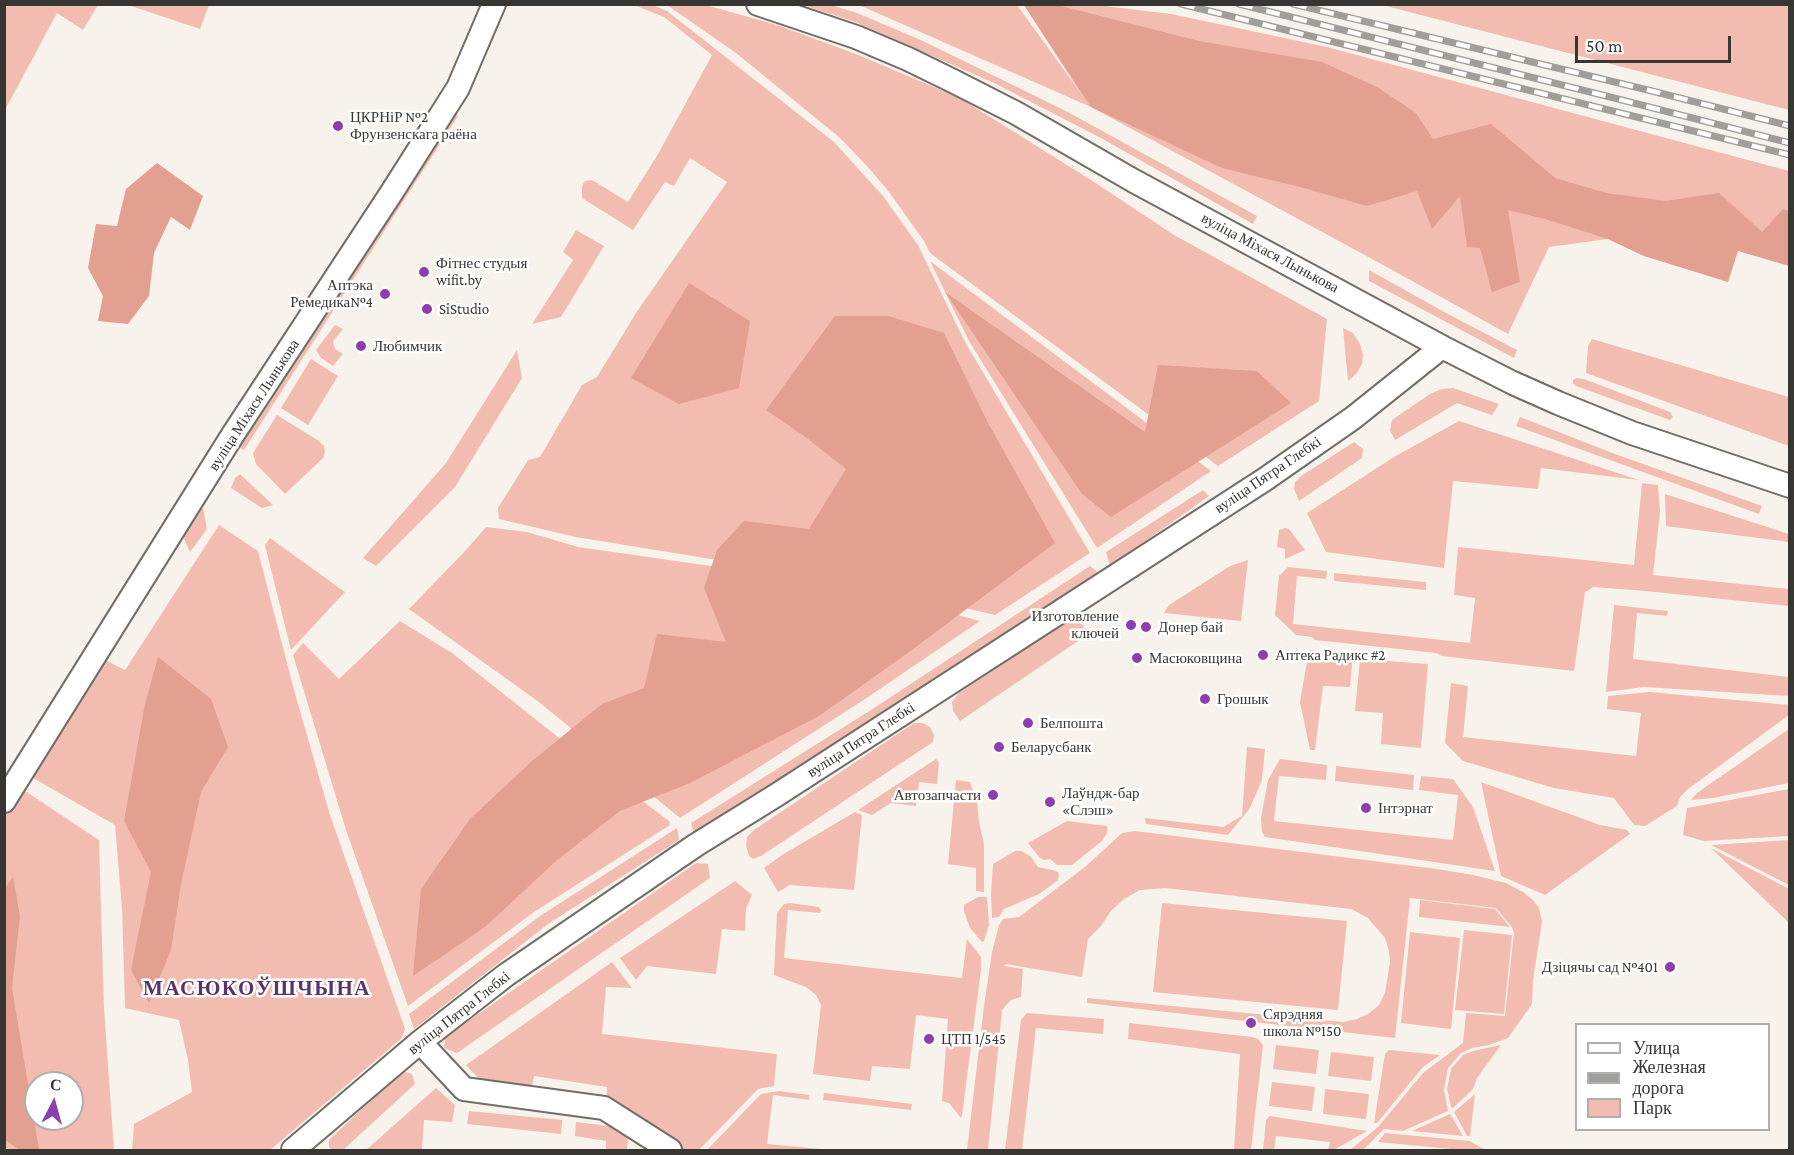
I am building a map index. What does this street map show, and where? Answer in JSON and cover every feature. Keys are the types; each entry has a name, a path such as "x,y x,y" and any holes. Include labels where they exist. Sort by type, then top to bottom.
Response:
{"street":[{"name":"вуліца Міхася Лынькова","path":"4,801 232,436 458,88 494,4"},
{"name":"вуліца Міхася Лынькова","path":"758,4 856,37 961,85 1016,113 1134,181 1513,383 1622,429 1790,486"},
{"name":"вуліца Пятра Глебкі","path":"304,1147 420,1042 507,975 696,845 1264,480 1353,418 1442,347"},
{"path":"420,1042 464,1089 604,1108 670,1150"}],"green space":[{"path":"5,4 98,5 83,30 57,13 5,110"},
{"path":"128,5 209,5 200,29"},
{"path":"634,5 653,5 667,11 834,142 883,196 918,245 965,342 1090,553 995,615 852,582 576,537 499,519 498,508 528,460 540,457 582,385 597,377 636,313 727,182 690,158 674,186 665,182 633,230 582,198 582,186 585,181 592,180 628,202 658,154 712,55 664,17"},
{"path":"667,5 706,5 777,25 856,54 960,98 1174,235 1327,319 1319,401 1218,466 930,253 889,192 839,137 736,53"},
{"path":"803,5 831,5 857,13 923,41 1066,111 1257,216 1253,224 1101,138 994,83 855,22"},
{"path":"859,5 1017,5 1080,92 1024,5 1097,5 1171,14 1327,47 1789,171 1789,265 1738,250 1723,271 1644,256 1608,239 1549,247 1508,334 1091,107"},
{"path":"1382,5 1789,5 1789,110"},
{"path":"454,114 458,116 244,450 238,447"},
{"path":"576,230 604,246 561,317 532,324 573,260 563,252"},
{"path":"930,261 1211,471 1097,548 969,341"},
{"path":"1369,270 1517,350 1514,358 1369,281"},
{"path":"335,325 343,329 333,341 335,349 343,354 333,366 321,358 316,350"},
{"path":"1343,328 1353,333 1360,344 1363,355 1362,364 1357,373 1348,381"},
{"path":"1592,339 1789,397 1789,446 1586,373 1588,346"},
{"path":"517,350 522,378 455,487 376,566 363,558 446,463"},
{"path":"311,359 338,376 308,425 281,408"},
{"path":"1576,378 1670,412 1673,417 1670,420 1576,386 1573,380"},
{"path":"1453,388 1499,404 1492,415 1457,403 1395,440 1390,430 1392,420 1430,394 1442,389"},
{"path":"277,415 319,441 325,451 323,458 285,494 256,464 253,453"},
{"path":"1520,417 1615,454 1762,506 1759,514 1516,426"},
{"path":"1459,421 1639,480 1541,468 1538,489 1453,481 1444,568 1326,552 1307,513 1394,457"},
{"path":"1354,442 1363,449 1362,458 1299,501 1294,489 1295,482"},
{"path":"240,474 273,505 262,508 231,488 235,478"},
{"path":"1642,483 1658,485 1660,512 1653,575 1789,589 1789,606 1593,587 1585,592 1574,671 1315,640 1312,637 1296,635 1275,615 1279,576 1288,567 1327,571 1326,579 1297,576 1293,624 1470,643 1475,598 1454,595 1458,547 1634,565"},
{"path":"1203,490 1209,496 1110,566 1106,552"},
{"path":"1665,494 1789,534 1789,542 1666,526"},
{"path":"203,508 207,529 190,552 182,534"},
{"path":"219,525 258,551 294,690 330,815 405,1029 402,1038 270,1150 132,1150 134,1124 192,1092 179,1020 125,1008 122,909 115,825 33,778 99,657 125,670"},
{"path":"486,527 527,532 578,547 851,586 980,621 865,699 680,818 539,702 409,609"},
{"path":"1289,529 1305,550 1285,559 1285,549 1277,547 1279,530"},
{"path":"270,538 345,592 291,650 265,545"},
{"path":"1248,560 1241,621 1164,613 1169,605 1230,566"},
{"path":"1090,566 1097,571 1096,576 694,836 691,823 871,710"},
{"path":"1334,573 1426,582 1426,590 1334,581"},
{"path":"1614,605 1668,611 1667,616 1637,613 1633,659 1789,677 1789,696 1644,687 1606,692"},
{"path":"1074,620 1083,625 1087,635 960,721 953,711 952,702 959,693 1065,623"},
{"path":"400,621 452,653 669,821 670,825 534,912 408,1006 346,830 293,655 303,643 339,679"},
{"path":"1309,650 1353,654 1350,687 1323,686 1315,750 1310,750 1300,702"},
{"path":"1360,659 1428,664 1421,748 1381,744 1383,713 1355,711"},
{"path":"1451,683 1468,686 1463,737 1636,756 1641,713 1607,709 1608,696 1650,692 1789,705 1789,715 1688,789 1680,797 1677,806 1645,826 1634,825 1614,798 1554,788 1463,761 1445,743"},
{"path":"914,723 923,723 930,727 934,735 933,742 761,856 753,859 749,856 746,846 747,837 754,830"},
{"path":"1789,729 1789,783 1691,800 1697,793"},
{"path":"1247,747 1265,749 1262,780 1250,808 1228,835 1146,824 1145,818 1223,827 1242,816"},
{"path":"936,759 939,762 937,784 919,782 916,806 891,803 872,815 858,810"},
{"path":"1280,759 1327,765 1326,780 1279,776 1274,821 1453,840 1458,795 1419,790 1421,776 1453,779 1473,807 1495,871 1265,837 1262,832 1261,818 1268,780"},
{"path":"1336,766 1414,775 1413,790 1335,781"},
{"path":"956,780 970,782 977,801 984,844 984,892 976,891 976,868 948,864"},
{"path":"1481,782 1600,825 1627,830 1630,834 1545,895 1501,876"},
{"path":"22,789 99,840 104,1008 114,1150 5,1150 4,818"},
{"path":"1789,789 1789,836 1704,841 1683,835 1687,808"},
{"path":"855,812 862,815 854,890 790,885 778,892 764,868"},
{"path":"1067,821 1107,826 1107,833 1102,841 1072,865 1057,865 1050,859 1044,860 1039,857 1028,843"},
{"path":"677,828 679,840 548,924 414,1029 409,1014 540,916"},
{"path":"1135,831 1437,869 1506,883 1523,892 1539,908 1542,922 1533,980 1532,1004 1508,1038 1461,1053 1448,1068 1444,1090 1448,1111 1403,1131 1384,1129 1363,1150 1350,1150 1378,1127 1423,1073 1463,1043 1466,1013 1505,1016 1514,932 1511,926 1496,908 1410,898 1395,1038 1087,1003 1087,998 1343,1022 1368,1014 1379,1005 1385,993 1390,962 1385,938 1368,918 1351,909 1165,888 1140,890 1124,899 1111,911 1088,939 1082,977 1006,964 1004,966 1023,969 1021,997 1011,1000 1002,1010 988,1150 967,1150 984,1006 992,952 999,925 1003,919 1019,917 1085,867 1122,833"},
{"path":"1789,840 1789,885 1711,845"},
{"path":"1711,848 1789,889 1789,923"},
{"path":"1015,851 1022,851 1031,857 1038,867 1058,872 1059,876 1057,881 1039,894 1004,909 999,917 992,918 993,864"},
{"path":"696,863 708,864 710,878 457,1053 444,1048 445,1037"},
{"path":"735,881 752,895 746,909 745,931 722,929 716,974 647,966 636,980 620,958"},
{"path":"978,897 987,897 989,925 982,942 970,928 964,911 964,905"},
{"path":"1420,900 1495,909 1510,927 1419,917"},
{"path":"1162,903 1347,921 1338,1010 1153,992"},
{"path":"784,904 819,907 821,910 820,913 788,910 784,958 962,978 967,939 981,957 981,970 961,1118 949,1103 942,1101 948,1019 916,1015 910,1069 872,1066 870,1081 813,1074 821,1005 816,995 806,987 774,975 777,913"},
{"path":"1464,930 1512,935 1504,1014 1455,1010"},
{"path":"1410,932 1460,938 1451,1029 1401,1023"},
{"path":"612,962 632,988 606,987 602,1034 777,1054 774,1086 758,1089 699,1150 679,1150 606,1102 607,1087 534,1076 531,1091 478,1078 466,1065"},
{"path":"1027,1013 1104,1019 1103,1034 1036,1028 1022,1150 1005,1150 1021,1020"},
{"path":"1129,1023 1258,1039 1263,1045 1251,1150 1234,1150 1240,1054 1128,1039"},
{"path":"1276,1045 1319,1050 1316,1074 1273,1069"},
{"path":"1501,1045 1477,1078 1473,1089 1453,1108 1451,1107 1447,1089 1451,1069 1463,1055"},
{"path":"1389,1050 1440,1055 1423,1067 1377,1123 1374,1123 1385,1054"},
{"path":"1331,1052 1374,1057 1371,1081 1328,1076"},
{"path":"402,1071 412,1074 415,1084 343,1150 332,1150 329,1147 329,1140"},
{"path":"1272,1082 1315,1087 1312,1111 1269,1106"},
{"path":"436,1088 455,1105 452,1122 424,1120 422,1150 366,1150"},
{"path":"1325,1089 1369,1094 1366,1119 1323,1114"},
{"path":"779,1091 809,1095 809,1100 773,1095 767,1144 831,1150 707,1150 761,1094"},
{"path":"824,1093 912,1104 911,1110 823,1100"},
{"path":"1475,1094 1470,1136 1467,1136 1454,1112"},
{"path":"469,1111 562,1120 561,1134 467,1124"},
{"path":"1450,1114 1463,1136 1412,1131"},
{"path":"1270,1116 1367,1131 1334,1150 1328,1150 1330,1142 1276,1136 1274,1150 1263,1150 1266,1120"},
{"path":"576,1122 609,1126 628,1138 627,1150 606,1150 606,1141 575,1136"},
{"path":"1385,1133 1470,1141 1485,1150 1378,1142"}],"shaded area":[{"path":"1024,5 1057,5 1199,41 1322,62 1377,87 1416,113 1433,139 1491,124 1555,178 1606,193 1666,201 1719,193 1762,232 1783,209 1789,211 1789,266 1738,251 1728,282 1644,256 1608,239 1508,210 1520,282 1492,292 1480,248 1467,247 1460,196 1432,229 1417,191 1367,206 1222,168 1091,107"},
{"path":"157,163 203,196 190,230 171,217 154,253 149,296 128,324 98,321 103,296 88,268 96,224 117,226 126,189"},
{"path":"689,283 750,321 739,388 679,404 631,378"},
{"path":"945,292 1145,432 1158,365 1257,371 1291,403 1111,517 1082,494"},
{"path":"835,316 888,316 944,333 987,421 1055,543 819,716 690,783 620,811 557,860 485,927 413,976 421,889 470,819 532,761 602,704 644,688 657,634 726,642 704,588 717,550 744,521 809,529 846,469 807,438 766,410"},
{"path":"158,657 211,699 228,747 201,792 181,884 171,950 149,1003 131,970 151,872 124,821 145,704"},
{"path":"13,877 20,916 12,988 26,1071 24,1071 24,1131 36,1131 39,1150 20,1150 5,1140 4,889"}],"railway":[{"path":"1181,4 1790,155"},
{"path":"1239,4 1790,143"},
{"path":"1293,4 1790,126"}],"place":[{"name":"ЦКРНіР №2 Фрунзенскага раёна","path":"338,126"},
{"name":"Фітнес студыя wifit.by","path":"424,272"},
{"name":"Аптэка Ремедика№4","path":"385,294"},
{"name":"SiStudio","path":"427,309"},
{"name":"Любимчик","path":"361,346"},
{"name":"Изготовление ключей","path":"1131,625"},
{"name":"Донер бай","path":"1146,627"},
{"name":"Аптека Радикс #2","path":"1263,655"},
{"name":"Масюковщина","path":"1137,658"},
{"name":"Грошык","path":"1205,699"},
{"name":"Белпошта","path":"1028,723"},
{"name":"Беларусбанк","path":"999,747"},
{"name":"Автозапчасти","path":"993,795"},
{"name":"Лаўндж-бар «Слэш»","path":"1050,802"},
{"name":"Інтэрнат","path":"1366,808"},
{"name":"Дзіцячы сад №401","path":"1670,967"},
{"name":"Сярэдняя школа №150","path":"1251,1023"},
{"name":"ЦТП 1/545","path":"929,1039"}],"district":[{"name":"МАСЮКОЎШЧЫНА","path":"257,989"}]}
